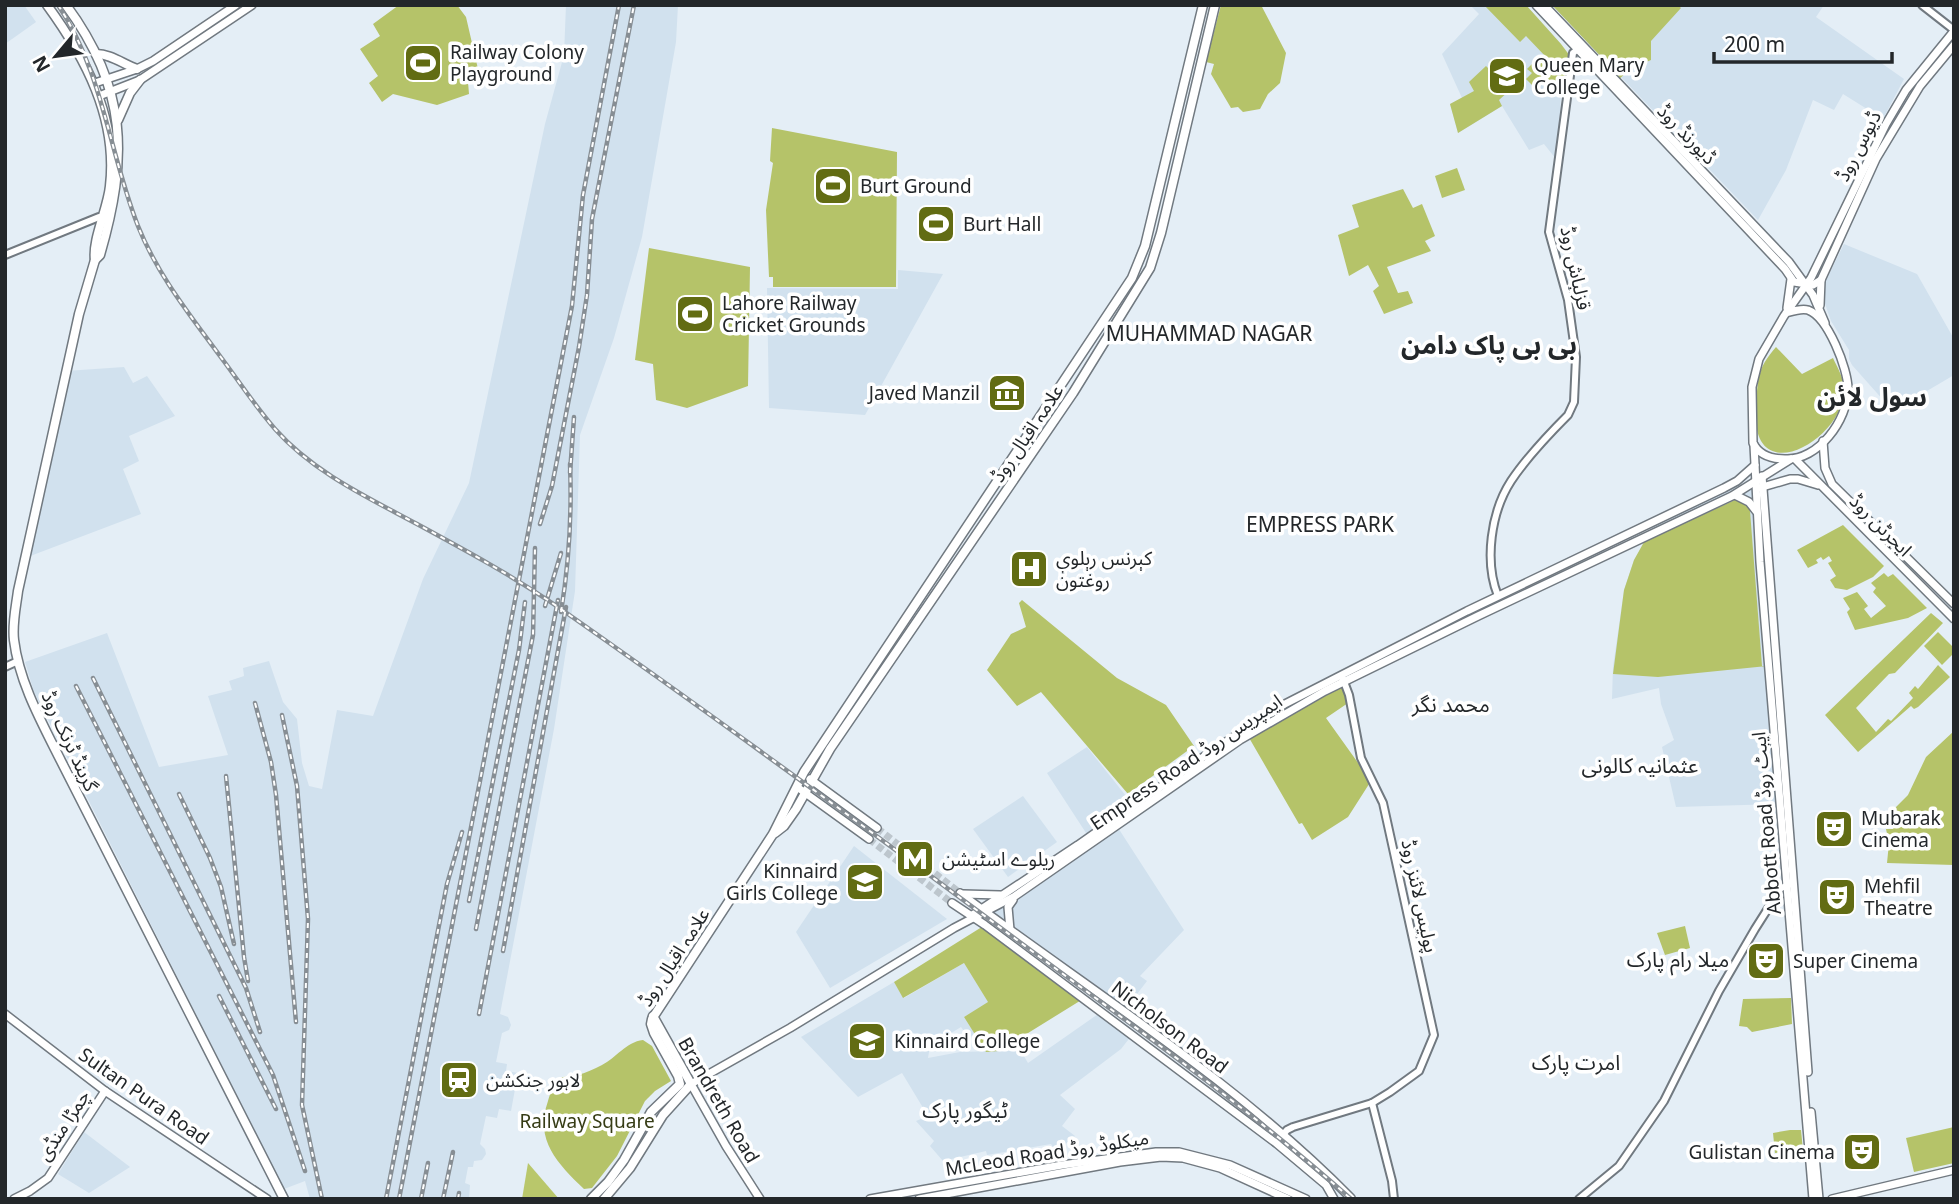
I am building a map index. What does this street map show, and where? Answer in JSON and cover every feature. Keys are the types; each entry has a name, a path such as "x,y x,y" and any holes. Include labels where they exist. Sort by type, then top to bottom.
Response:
{"main road":[{"name":"گرینڈ ٹرنک روڈ","path":"47,5 76,46 95,83 111,161 110,186 94,252 95,260 77,321 18,591 14,623 18,661 61,761 284,1199"},
{"name":"گرینڈ ٹرنک روڈ","path":"66,5 96,54 107,79 117,121 118,164 113,212 100,255 95,260"},
{"path":"95,83 137,69 176,47 236,5"},
{"path":"99,96 140,80 252,5"},
{"name":"علامہ اقبال روڈ","path":"591,1199 625,1160 651,1112 680,1084 652,1029 650,1022 653,1016 773,835 803,774 1132,278 1145,246 1203,5"},
{"name":"علامہ اقبال روڈ","path":"773,835 784,826 830,749 1061,410 1150,268 1161,233 1215,5"},
{"name":"ڈیورنڈ روڈ","path":"1536,5 1684,160 1785,269 1791,279"},
{"name":"ڈیورنڈ روڈ","path":"1544,5 1789,262 1807,285 1826,326"},
{"name":"ڈیوس روڈ","path":"1786,313 1807,285 1882,130 1906,90 1954,30"},
{"name":"ڈیوس روڈ","path":"1819,307 1821,280 1876,159 1920,86 1954,45"},
{"path":"96,54 108,54 137,69"},
{"path":"117,121 130,93 140,80"},
{"path":"1791,279 1797,284 1807,285 1814,285 1821,280"},
{"path":"1786,313 1808,310 1826,326 1843,366 1848,387 1840,419 1823,441 1808,454 1793,459 1766,455 1754,445 1751,417 1754,373 1763,351 1786,313 1791,279"},
{"path":"1823,441 1825,468 1832,484 1954,605"},
{"name":"Abbott Road ایبٹ روڈ","path":"1754,445 1756,512 1819,1199"},
{"name":"Abbott Road ایبٹ روڈ","path":"1755,486 1762,476 1793,459"},
{"name":"ایجرٹن روڈ","path":"1793,459 1954,619"},
{"name":"Empress Road ایمپریس روڈ","path":"691,1084 790,1028 973,917 1015,897 1240,740 1342,678 1498,596 1724,488 1737,481 1755,465"},
{"path":"1755,486 1798,479 1819,485"},
{"path":"1763,496 1778,484"},
{"name":"Empress Road ایمپریس روڈ","path":"984,911 1001,895 1281,706 1755,486"},
{"name":"Abbott Road ایبٹ روڈ","path":"1755,486 1763,496 1772,668"},
{"path":"1735,495 1749,502 1756,512"},
{"path":"5,619 14,623"},
{"path":"803,774 877,828"},
{"path":"797,787 869,839"},
{"name":"Abbott Road ایبٹ روڈ","path":"1790,884 1813,1199"},
{"name":"Nicholson Road","path":"1001,895 961,893 1201,1069 1283,1135 1349,1198"},
{"path":"1010,930 1008,907 1015,897"},
{"name":"Nicholson Road","path":"952,903 1276,1143 1326,1185 1334,1199"},
{"name":"Sultan Pura Road","path":"5,1014 104,1091 267,1199"},
{"name":"Brandreth Road","path":"653,1016 726,1146 760,1199"},
{"path":"604,1199 630,1168 663,1115 691,1084"},
{"name":"چمڑا منڈی","path":"19,1198 48,1178 104,1091"},
{"name":"McLeod Road میکلوڈ روڈ","path":"870,1199 1156,1152 1179,1152 1230,1165 1306,1199"},
{"name":"McLeod Road میکلوڈ روڈ","path":"918,1199 1161,1157 1183,1158 1220,1168 1288,1199"},
{"path":"1832,1199 1954,1170"},
{"path":"915,1190 918,1199"}],"street":[{"path":"1922,5 1954,30"},
{"name":"قزلباش روڈ","path":"1498,596 1491,576 1492,532 1496,516 1511,481 1568,415 1574,402 1576,358 1568,300 1549,232 1573,53 1578,49"},
{"path":"5,255 99,217 104,218"},
{"path":"1947,612 1954,605"},
{"path":"5,667 18,661"},
{"name":"پولیس لائنز روڈ","path":"1283,1135 1293,1127 1372,1103 1419,1071 1434,1035 1383,803 1362,758 1349,695 1342,678"},
{"path":"1579,1199 1619,1166 1664,1101 1719,991 1781,888 1790,884"},
{"path":"1372,1103 1394,1199"},
{"path":"1276,1143 1283,1135"}],"shaded area":[{"path":"5,5 24,5 36,22 5,44"},
{"path":"566,5 678,5 676,42 642,237 614,338 580,435 575,591 554,729 500,1014 508,1017 511,1025 509,1030 502,1033 496,1062 507,1064 506,1071 518,1073 511,1111 499,1109 497,1118 486,1116 480,1144 486,1154 482,1160 474,1161 473,1167 468,1167 465,1183 470,1185 469,1199 310,1199 305,1181 284,1189 34,692 25,662 107,633 159,767 228,755 208,696 232,690 229,681 244,676 243,668 269,661 283,702 297,719 302,763 309,786 322,789 337,710 373,716 423,579 469,483 545,124 564,55"},
{"name":"Queen Mary College","path":"1470,5 1526,5 1561,44 1560,164 1544,144 1529,150 1502,106 1458,133 1450,104 1462,98 1442,54 1479,14"},
{"path":"1552,5 1824,5 1816,17 1904,79 1883,119 1843,94 1834,110 1813,100 1786,170 1758,220"},
{"path":"1844,244 1917,274 1954,339 1954,375 1893,411 1852,365 1849,350 1831,321 1823,298 1823,286"},
{"path":"898,270 943,274 865,415 769,408 767,288 898,289"},
{"path":"124,367 133,383 147,376 175,416 129,436 139,461 123,469 141,514 25,558 66,371"},
{"path":"1756,478 1778,804 1676,807 1662,747 1674,740 1661,704 1659,688 1612,699 1613,667 1624,590 1634,560 1651,533 1649,525"},
{"path":"1087,747 1134,806 1113,820 1184,930 1140,976 1147,981 1121,1015 982,909 1088,836 1047,773"},
{"path":"1023,796 1057,842 1008,877 973,829"},
{"name":"Kinnaird Girls College","path":"854,846 947,919 830,988 796,932"},
{"path":"964,963 989,1003 964,1017 975,1034 969,1038 961,1027 930,1046 928,1058 960,1052 999,1051 1015,1041 1028,1063 1101,1012 1132,1035 1121,1049 1060,1095 1075,1109 1062,1126 1075,1136 1056,1152 1051,1144 987,1155 986,1151 943,1161 930,1146 934,1141 916,1121 928,1116 902,1073 858,1097 801,1037 894,982 904,998"},
{"path":"84,1132 130,1167 89,1193 58,1174"}],"green space":[{"name":"Railway Colony Playground","path":"399,5 457,5 466,17 481,82 468,82 469,94 437,105 393,94 382,102 369,83 378,76 360,49 380,36 373,24"},
{"path":"1221,5 1261,5 1286,53 1280,83 1268,94 1260,109 1243,112 1238,107 1231,108 1211,74 1214,64 1206,62"},
{"path":"1484,5 1526,5 1573,60 1569,92 1559,94 1545,78 1534,87 1526,79 1532,73 1527,69 1535,61 1538,64 1546,57 1526,36 1520,42"},
{"path":"1552,5 1678,5 1681,8 1651,41 1651,60 1630,69 1616,82 1605,61"},
{"path":"1486,66 1510,90 1499,100 1502,106 1458,133 1450,104 1474,91 1469,82"},
{"name":"Burt Ground","path":"772,128 897,152 896,287 773,287 773,277 769,277 766,210 773,163 770,161"},
{"path":"1457,168 1465,190 1442,198 1435,176"},
{"path":"1403,189 1413,208 1422,204 1435,236 1425,241 1431,251 1387,267 1398,293 1408,291 1413,303 1384,314 1373,291 1379,286 1368,265 1349,276 1338,235 1359,227 1352,205"},
{"name":"Lahore Railway Cricket Grounds","path":"649,248 750,267 748,386 687,408 656,400 653,364 635,360"},
{"path":"1776,347 1802,374 1833,358 1842,376 1844,388 1841,407 1831,424 1816,439 1798,449 1782,453 1767,448 1758,434 1756,407 1760,374"},
{"path":"1737,499 1748,504 1750,511 1762,666 1767,666 1658,677 1613,674 1624,590 1634,560 1644,542"},
{"path":"1843,525 1884,566 1873,577 1847,590 1835,588 1830,580 1836,576 1828,563 1832,561 1829,556 1823,560 1821,557 1816,560 1818,563 1808,568 1797,550"},
{"path":"1884,573 1888,577 1893,574 1927,608 1908,618 1855,630 1847,612 1850,609 1843,598 1857,592 1868,606 1864,609 1871,618 1886,606 1873,592 1876,588 1871,583"},
{"path":"1022,600 1117,678 1166,705 1194,746 1128,794 1041,692 1017,706 987,670 1011,634 1026,627 1019,603"},
{"path":"1931,613 1943,623 1895,673 1889,674 1856,708 1876,732 1913,698 1909,693 1915,686 1918,689 1938,665 1950,677 1918,707 1914,709 1911,706 1858,752 1825,715"},
{"path":"1938,632 1954,648 1954,653 1942,665 1924,646"},
{"path":"1341,674 1348,703 1326,718 1371,781 1348,817 1312,840 1302,823 1299,824 1248,736"},
{"path":"1954,731 1954,865 1887,863 1889,843 1886,829 1893,829 1895,808 1908,795 1926,757"},
{"path":"985,925 1083,999 999,1051 986,1052 964,1017 988,1002 964,963 903,998 894,982"},
{"path":"1685,926 1690,948 1665,955 1657,933"},
{"path":"1791,998 1792,1024 1752,1032 1747,1027 1739,1026 1743,999"},
{"name":"Railway Square","path":"643,1040 652,1046 671,1081 645,1101 617,1156 592,1188 584,1189 557,1160 546,1139 544,1115 551,1092 561,1078 593,1069 631,1044"},
{"path":"1954,1127 1954,1163 1914,1172 1906,1138"},
{"path":"1801,1130 1803,1150 1775,1153 1773,1133"},
{"path":"528,1163 559,1199 522,1199"}],"tunnel":[{"path":"877,828 960,893"},
{"path":"869,839 952,903"}],"railway":[{"path":"58,5 85,57 128,198 146,244 186,310 254,402 290,444 341,482 541,596 675,689 1189,1067 1271,1131 1351,1199"},
{"path":"399,1199 572,306 583,195 619,5"},
{"path":"540,524 552,486 579,347 587,295 592,219 634,5"},
{"path":"570,473 574,417"},
{"path":"561,612 569,538 570,464"},
{"path":"476,929 533,635 535,548"},
{"path":"545,606 561,553"},
{"path":"479,1014 558,600"},
{"path":"469,901 519,650 525,602"},
{"path":"503,951 566,607"},
{"path":"93,678 246,988 260,1032"},
{"path":"76,686 273,1075 305,1171"},
{"path":"255,703 271,762 276,795 296,1022"},
{"path":"282,715 297,786 308,919 302,1105 322,1199"},
{"path":"226,776 248,981"},
{"path":"179,794 221,887 234,944"},
{"path":"386,1199 447,884 462,832"},
{"path":"219,996 276,1109"},
{"path":"443,1199 453,1152"},
{"path":"421,1199 428,1163"},
{"path":"458,1199 459,1193"}],"place":[{"name":"Railway Colony Playground","path":"423,63"},
{"name":"Queen Mary College","path":"1507,76"},
{"name":"Burt Ground","path":"833,186"},
{"name":"Burt Hall","path":"936,224"},
{"name":"Lahore Railway Cricket Grounds","path":"695,314"},
{"name":"Javed Manzil","path":"1007,393"},
{"name":"کېرنس رېلوې روغتون","path":"1029,569"},
{"name":"Mubarak Cinema","path":"1834,829"},
{"name":"ریلوے اسٹیشن","path":"915,859"},
{"name":"Kinnaird Girls College","path":"865,882"},
{"name":"Mehfil Theatre","path":"1837,897"},
{"name":"Super Cinema","path":"1766,961"},
{"name":"Kinnaird College","path":"867,1041"},
{"name":"لاہور جنکشن","path":"459,1080"},
{"name":"Gulistan Cinema","path":"1862,1152"}],"district":[{"name":"MUHAMMAD NAGAR","path":"1209,333"},
{"name":"بی بی پاک دامن","path":"1489,344"},
{"name":"سول لائن","path":"1872,396"},
{"name":"EMPRESS PARK","path":"1320,524"},
{"name":"محمد نگر","path":"1451,704"},
{"name":"عثمانیہ کالونی","path":"1640,765"},
{"name":"میلا رام پارک","path":"1678,959"},
{"name":"امرت پارک","path":"1576,1062"},
{"name":"ٹیگور پارک","path":"965,1110"}]}
